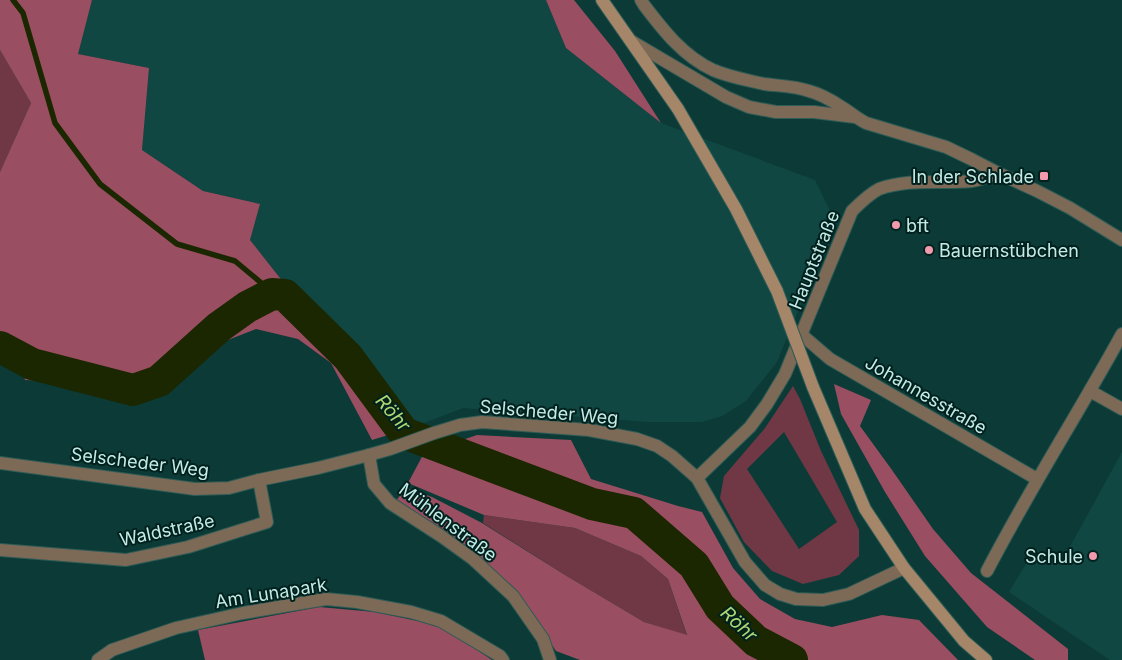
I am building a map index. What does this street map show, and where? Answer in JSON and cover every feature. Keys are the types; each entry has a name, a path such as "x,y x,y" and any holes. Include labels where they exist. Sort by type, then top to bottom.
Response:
{"main road":[{"name":"Hauptstraße","path":"602,0 678,109 736,210 777,291 813,388 866,509 904,568 964,641 986,660"}],"street":[{"path":"641,0 669,37 690,57 708,67 732,77 808,90 841,106 866,123 946,147 1045,195 1122,240"},
{"path":"631,41 726,97 749,107 776,112 814,112 855,117"},
{"name":"Hauptstraße","path":"697,478 750,427 768,404 785,374 802,335 852,211 863,200 878,190 895,185 922,181 973,181 998,173"},
{"path":"988,571 1037,479 1122,334"},
{"name":"Johannesstraße","path":"802,335 830,359 1037,479"},
{"path":"1090,391 1122,409"},
{"name":"Selscheder Weg","path":"0,463 195,489 229,488 369,455 460,425 482,422 589,430 637,439 657,446 672,456 697,478 745,562 765,585 780,594 796,599 822,600 849,594 904,568"},
{"name":"Mühlenstraße","path":"369,455 374,484 390,503 473,559 513,596 543,639 550,660"},
{"name":"Waldstraße","path":"0,550 126,560 188,547 267,522 260,480"},
{"name":"Am Lunapark","path":"98,660 112,650 176,628 243,613 326,600 357,602 411,612 440,621 500,656 503,660"}],"shaded area":[{"path":"0,0 92,0 78,54 149,68 142,150 203,191 260,204 250,240 295,297 411,428 372,440 331,363 298,339 256,329 210,347 140,384 25,380 22,365 0,354 0,172 31,103 0,50"},
{"path":"92,0 546,0 566,48 661,123 815,180 835,221 777,362 746,401 722,416 702,422 649,422 463,408 411,428 295,297 250,240 260,204 203,191 142,150 149,68 77,54"},
{"path":"546,0 574,0 615,51 661,123 566,48"},
{"path":"0,50 31,103 0,172"},
{"path":"834,384 871,400 860,426 933,529 971,573 1068,649 1068,660 1035,660 987,627 925,556 885,492 841,414"},
{"path":"793,386 821,451 859,530 859,556 839,575 803,584 772,571 744,542 720,498 724,476 765,428","holes":["784,432 837,522 799,549 747,469"]},
{"path":"477,435 571,440 591,479 702,512 733,568 760,599 795,619 832,627 882,615 919,620 958,660 580,660 556,651 515,591 395,502 406,488 432,497 482,523 644,622 687,635 668,579 641,556 575,528 484,515 408,483 424,453"},
{"name":"Schule","path":"1122,452 1122,660 1110,660 1009,592 1035,549 1061,563"},
{"path":"484,515 575,528 641,556 668,579 687,636 644,622 565,575 483,523"},
{"path":"319,607 375,612 441,626 492,660 205,660 198,630"}],"waterway":[{"path":"13,0 23,13 55,123 100,184 177,244 235,261 272,294"},
{"name":"Röhr","path":"0,347 32,364 133,390 159,381 219,327 247,307 272,294 285,295 348,357 404,433 592,504 634,513 694,565 720,607 756,641 792,660"}],"place":[{"name":"In der Schlade","path":"1044,176"},
{"name":"bft","path":"896,225"},
{"name":"Bauernstübchen","path":"929,250"},
{"name":"Schule","path":"1093,556"}]}
